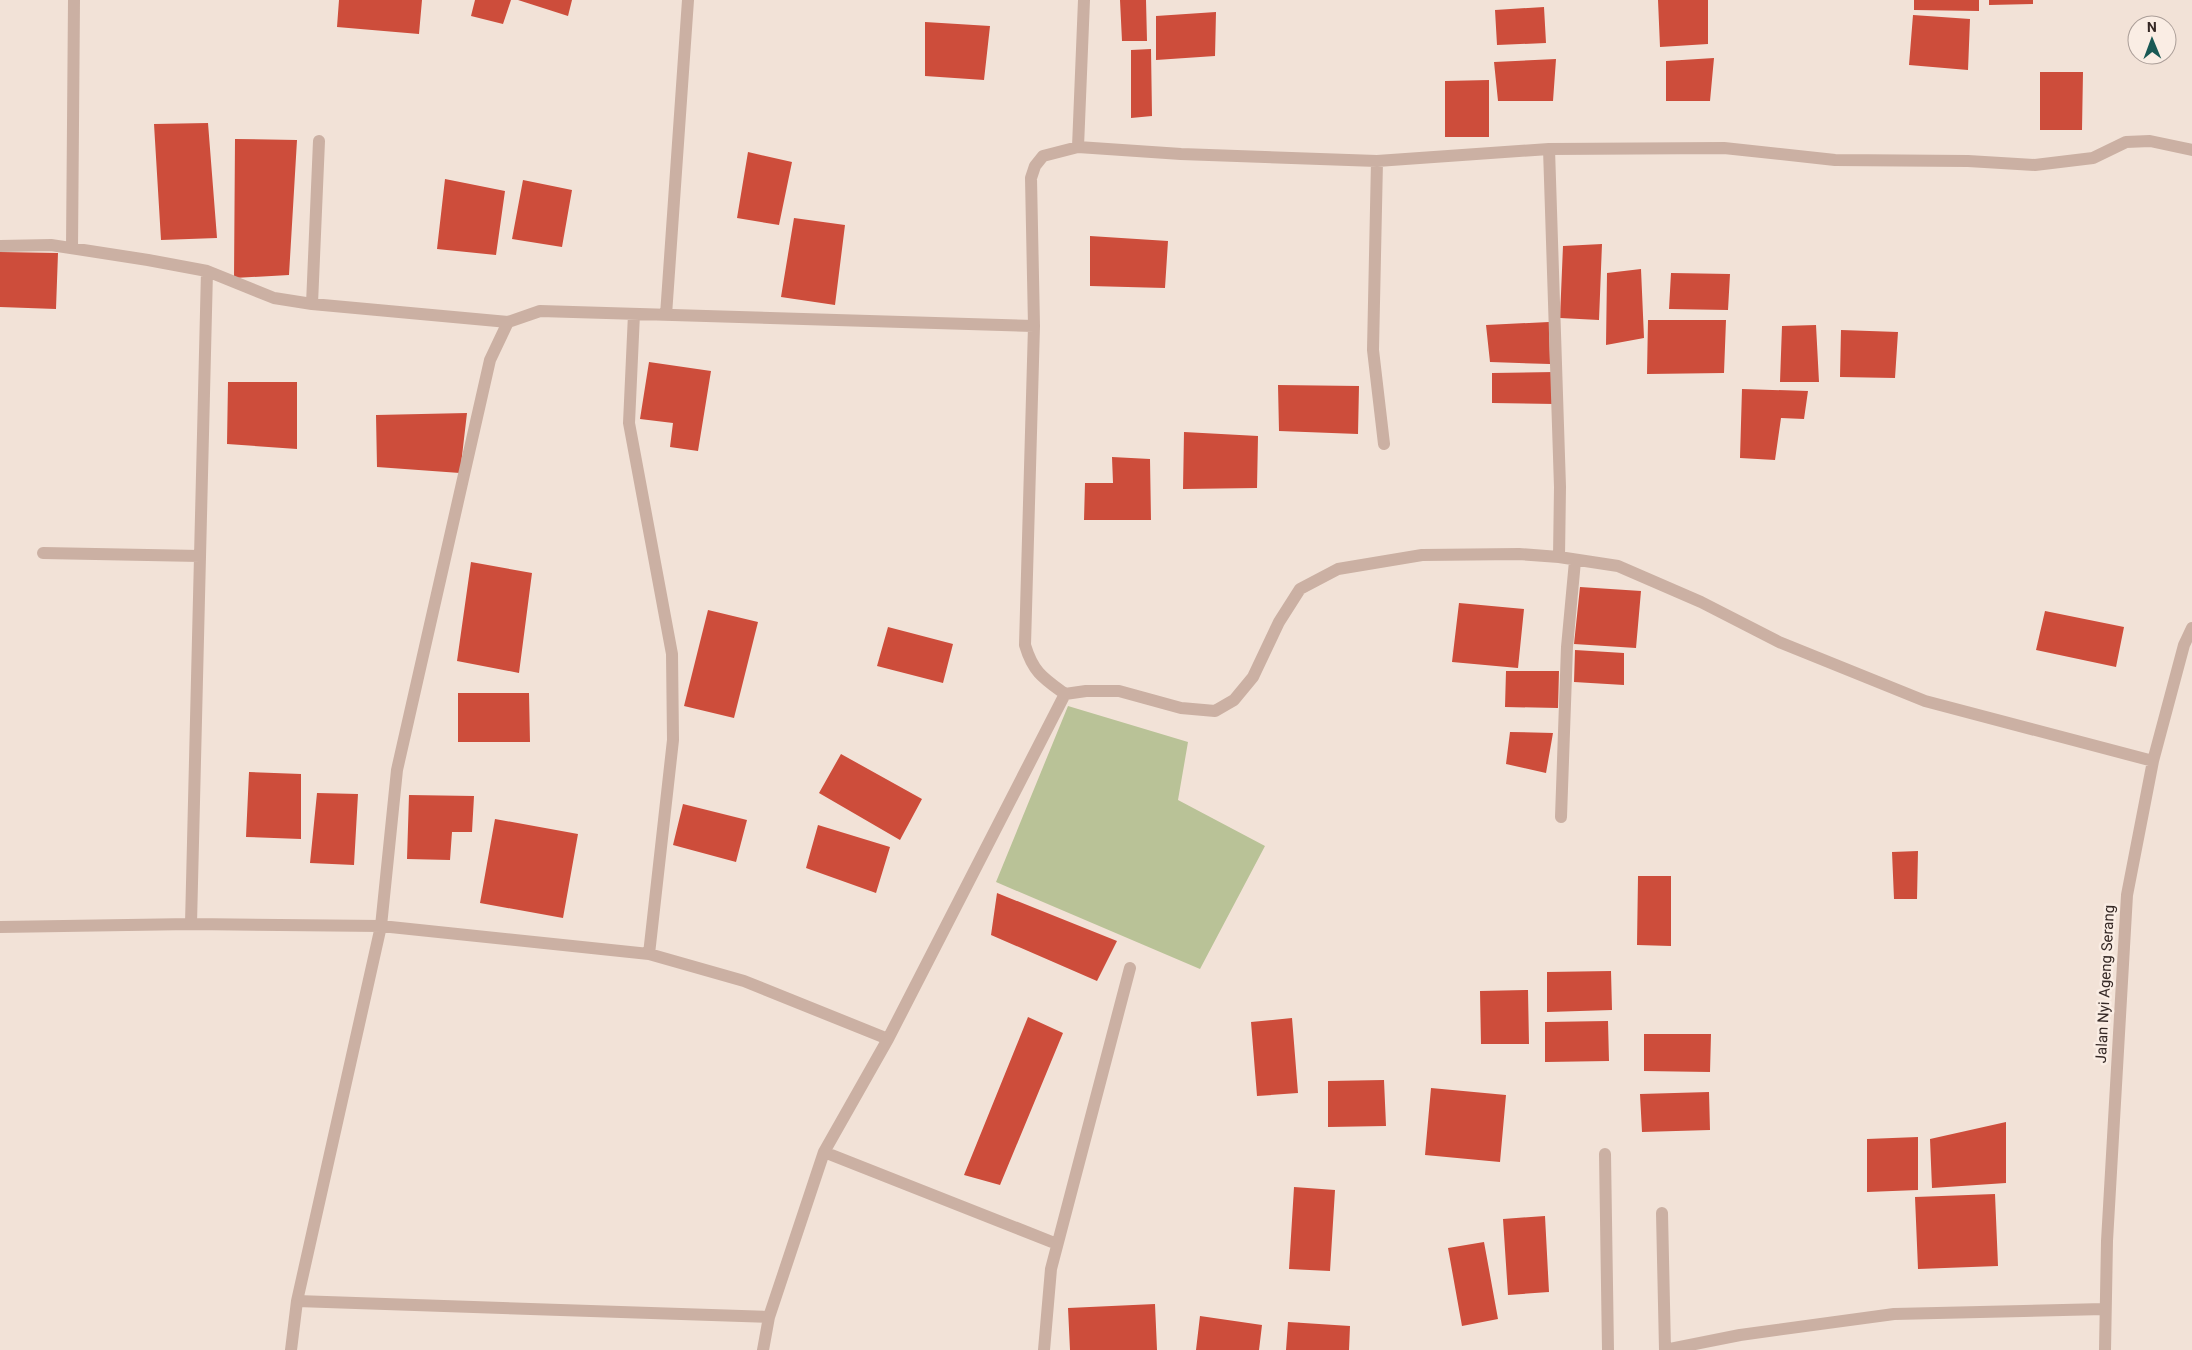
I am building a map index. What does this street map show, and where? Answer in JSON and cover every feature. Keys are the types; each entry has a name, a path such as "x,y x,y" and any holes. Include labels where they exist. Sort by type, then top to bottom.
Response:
{"street":[{"path":"72,248 74,0"},
{"path":"666,315 688,0"},
{"path":"1078,147 1084,0"},
{"path":"312,304 319,141"},
{"path":"2153,760 1925,701 1779,642 1702,602 1618,566 1575,561 1559,557 1519,554 1422,555 1338,569 1300,589 1279,622 1253,676 1234,700 1215,711 1181,708 1119,691 1086,691 1064,694 1039,674 1030,662 1025,645 1034,326 1031,178 1035,166 1043,156 1078,147 1191,154 1377,161 1549,149 1724,148 1835,160 1968,161 2035,165 2093,158 2126,142 2150,141 2192,150"},
{"path":"1549,149 1560,487 1559,557"},
{"path":"1377,161 1373,350 1384,444"},
{"path":"0,246 52,245 207,271 274,298 312,304 508,322 540,310 1034,326"},
{"path":"191,924 207,271"},
{"path":"634,314 629,423 672,654 673,740 650,954"},
{"path":"291,1350 297,1302 381,926 397,770 490,360 508,322"},
{"path":"43,553 200,556"},
{"path":"1561,817 1566,647 1575,561"},
{"name":"Jalan Nyi Ageng Serang","path":"2105,1350 2104,1309 2127,895 2153,760 2184,645 2192,628"},
{"path":"763,1350 770,1317 824,1152 888,1039 1064,694"},
{"path":"0,927 191,924 381,926 650,954 744,982 888,1039"},
{"path":"1044,1350 1051,1269 1130,968"},
{"path":"824,1152 1057,1244"},
{"path":"1605,1154 1608,1350"},
{"path":"1662,1212 1665,1350 1794,1326 1894,1314 2104,1309"},
{"path":"297,1302 770,1317"}],"green space":[{"path":"1068,706 1188,742 1178,800 1265,846 1200,969 996,882"}],"building":[{"path":"339,0 422,0 419,34 337,27"},
{"path":"475,0 511,0 503,24 471,16"},
{"path":"518,0 572,0 568,16"},
{"path":"1120,0 1146,0 1147,41 1122,41"},
{"path":"1658,0 1708,0 1708,44 1660,47"},
{"path":"1914,0 1979,0 1979,11 1914,10"},
{"path":"1989,0 2033,0 2033,4 1989,5"},
{"path":"1544,7 1546,43 1497,45 1495,10"},
{"path":"1216,12 1215,56 1156,60 1156,16"},
{"path":"1913,15 1970,19 1968,70 1909,65"},
{"path":"925,22 990,26 984,80 925,76"},
{"path":"1151,49 1152,116 1131,118 1131,50"},
{"path":"1714,58 1710,101 1666,101 1666,61"},
{"path":"1556,59 1553,101 1498,101 1494,62"},
{"path":"2040,72 2083,72 2082,130 2040,130"},
{"path":"1489,80 1489,137 1445,137 1445,81"},
{"path":"208,123 217,238 161,240 154,124"},
{"path":"235,139 297,140 289,275 234,278"},
{"path":"748,152 792,162 779,225 737,218"},
{"path":"445,179 505,191 496,255 437,249"},
{"path":"523,180 572,190 562,247 512,239"},
{"path":"794,218 845,225 835,305 781,297"},
{"path":"1090,236 1168,241 1165,288 1090,286"},
{"path":"1602,244 1599,320 1560,318 1563,246"},
{"path":"0,252 58,253 56,309 0,307"},
{"path":"1641,269 1644,338 1606,345 1607,273"},
{"path":"1671,273 1730,274 1728,310 1669,309"},
{"path":"1648,320 1726,320 1724,373 1647,374"},
{"path":"1549,322 1550,364 1490,362 1486,325"},
{"path":"1816,325 1819,382 1780,382 1782,326"},
{"path":"1841,330 1898,332 1895,378 1840,377"},
{"path":"649,362 711,371 698,451 670,447 673,423 640,419"},
{"path":"1555,372 1555,404 1492,403 1492,373"},
{"path":"228,382 297,382 297,449 227,444"},
{"path":"1278,385 1359,386 1358,434 1279,431"},
{"path":"1742,389 1808,391 1804,419 1781,418 1775,460 1740,458"},
{"path":"467,413 460,473 377,467 376,415"},
{"path":"1184,432 1258,436 1257,488 1183,489"},
{"path":"1112,457 1150,459 1151,520 1084,520 1085,483 1113,483"},
{"path":"471,562 532,573 519,673 457,661"},
{"path":"1580,587 1641,591 1636,648 1574,644"},
{"path":"1459,603 1524,609 1518,668 1452,662"},
{"path":"708,610 758,622 734,718 684,706"},
{"path":"2045,611 2124,627 2116,667 2036,650"},
{"path":"888,627 953,644 943,683 877,666"},
{"path":"1575,650 1624,653 1624,685 1574,682"},
{"path":"1506,671 1559,671 1558,708 1505,707"},
{"path":"458,693 529,693 530,742 458,742"},
{"path":"1510,732 1553,733 1546,773 1506,764"},
{"path":"841,754 922,799 900,840 819,793"},
{"path":"249,772 301,774 301,839 246,837"},
{"path":"317,793 358,794 354,865 310,863"},
{"path":"409,795 474,796 472,832 452,832 450,860 407,859"},
{"path":"683,804 747,820 736,862 673,845"},
{"path":"495,819 578,834 563,918 480,903"},
{"path":"818,825 890,847 876,893 806,868"},
{"path":"1918,851 1917,899 1894,899 1892,852"},
{"path":"1638,876 1671,876 1671,946 1637,945"},
{"path":"997,893 1117,941 1097,981 991,935"},
{"path":"1611,971 1612,1010 1547,1012 1547,972"},
{"path":"1528,990 1529,1044 1481,1044 1480,991"},
{"path":"1028,1017 1063,1033 1000,1185 964,1175"},
{"path":"1292,1018 1298,1093 1257,1096 1251,1022"},
{"path":"1608,1021 1609,1061 1545,1062 1545,1022"},
{"path":"1644,1034 1711,1034 1710,1072 1644,1071"},
{"path":"1384,1080 1386,1126 1328,1127 1328,1081"},
{"path":"1431,1088 1506,1095 1500,1162 1425,1155"},
{"path":"1709,1092 1710,1130 1642,1132 1640,1094"},
{"path":"2006,1122 2006,1183 1932,1188 1930,1139"},
{"path":"1918,1137 1918,1190 1867,1192 1867,1139"},
{"path":"1294,1187 1335,1190 1330,1271 1289,1269"},
{"path":"1995,1194 1998,1266 1918,1269 1915,1197"},
{"path":"1545,1216 1549,1292 1508,1295 1503,1219"},
{"path":"1484,1242 1498,1319 1462,1326 1448,1248"},
{"path":"1155,1304 1157,1350 1070,1350 1068,1308"},
{"path":"1200,1316 1262,1325 1259,1350 1196,1350"},
{"path":"1288,1322 1350,1326 1349,1350 1286,1350"}]}
